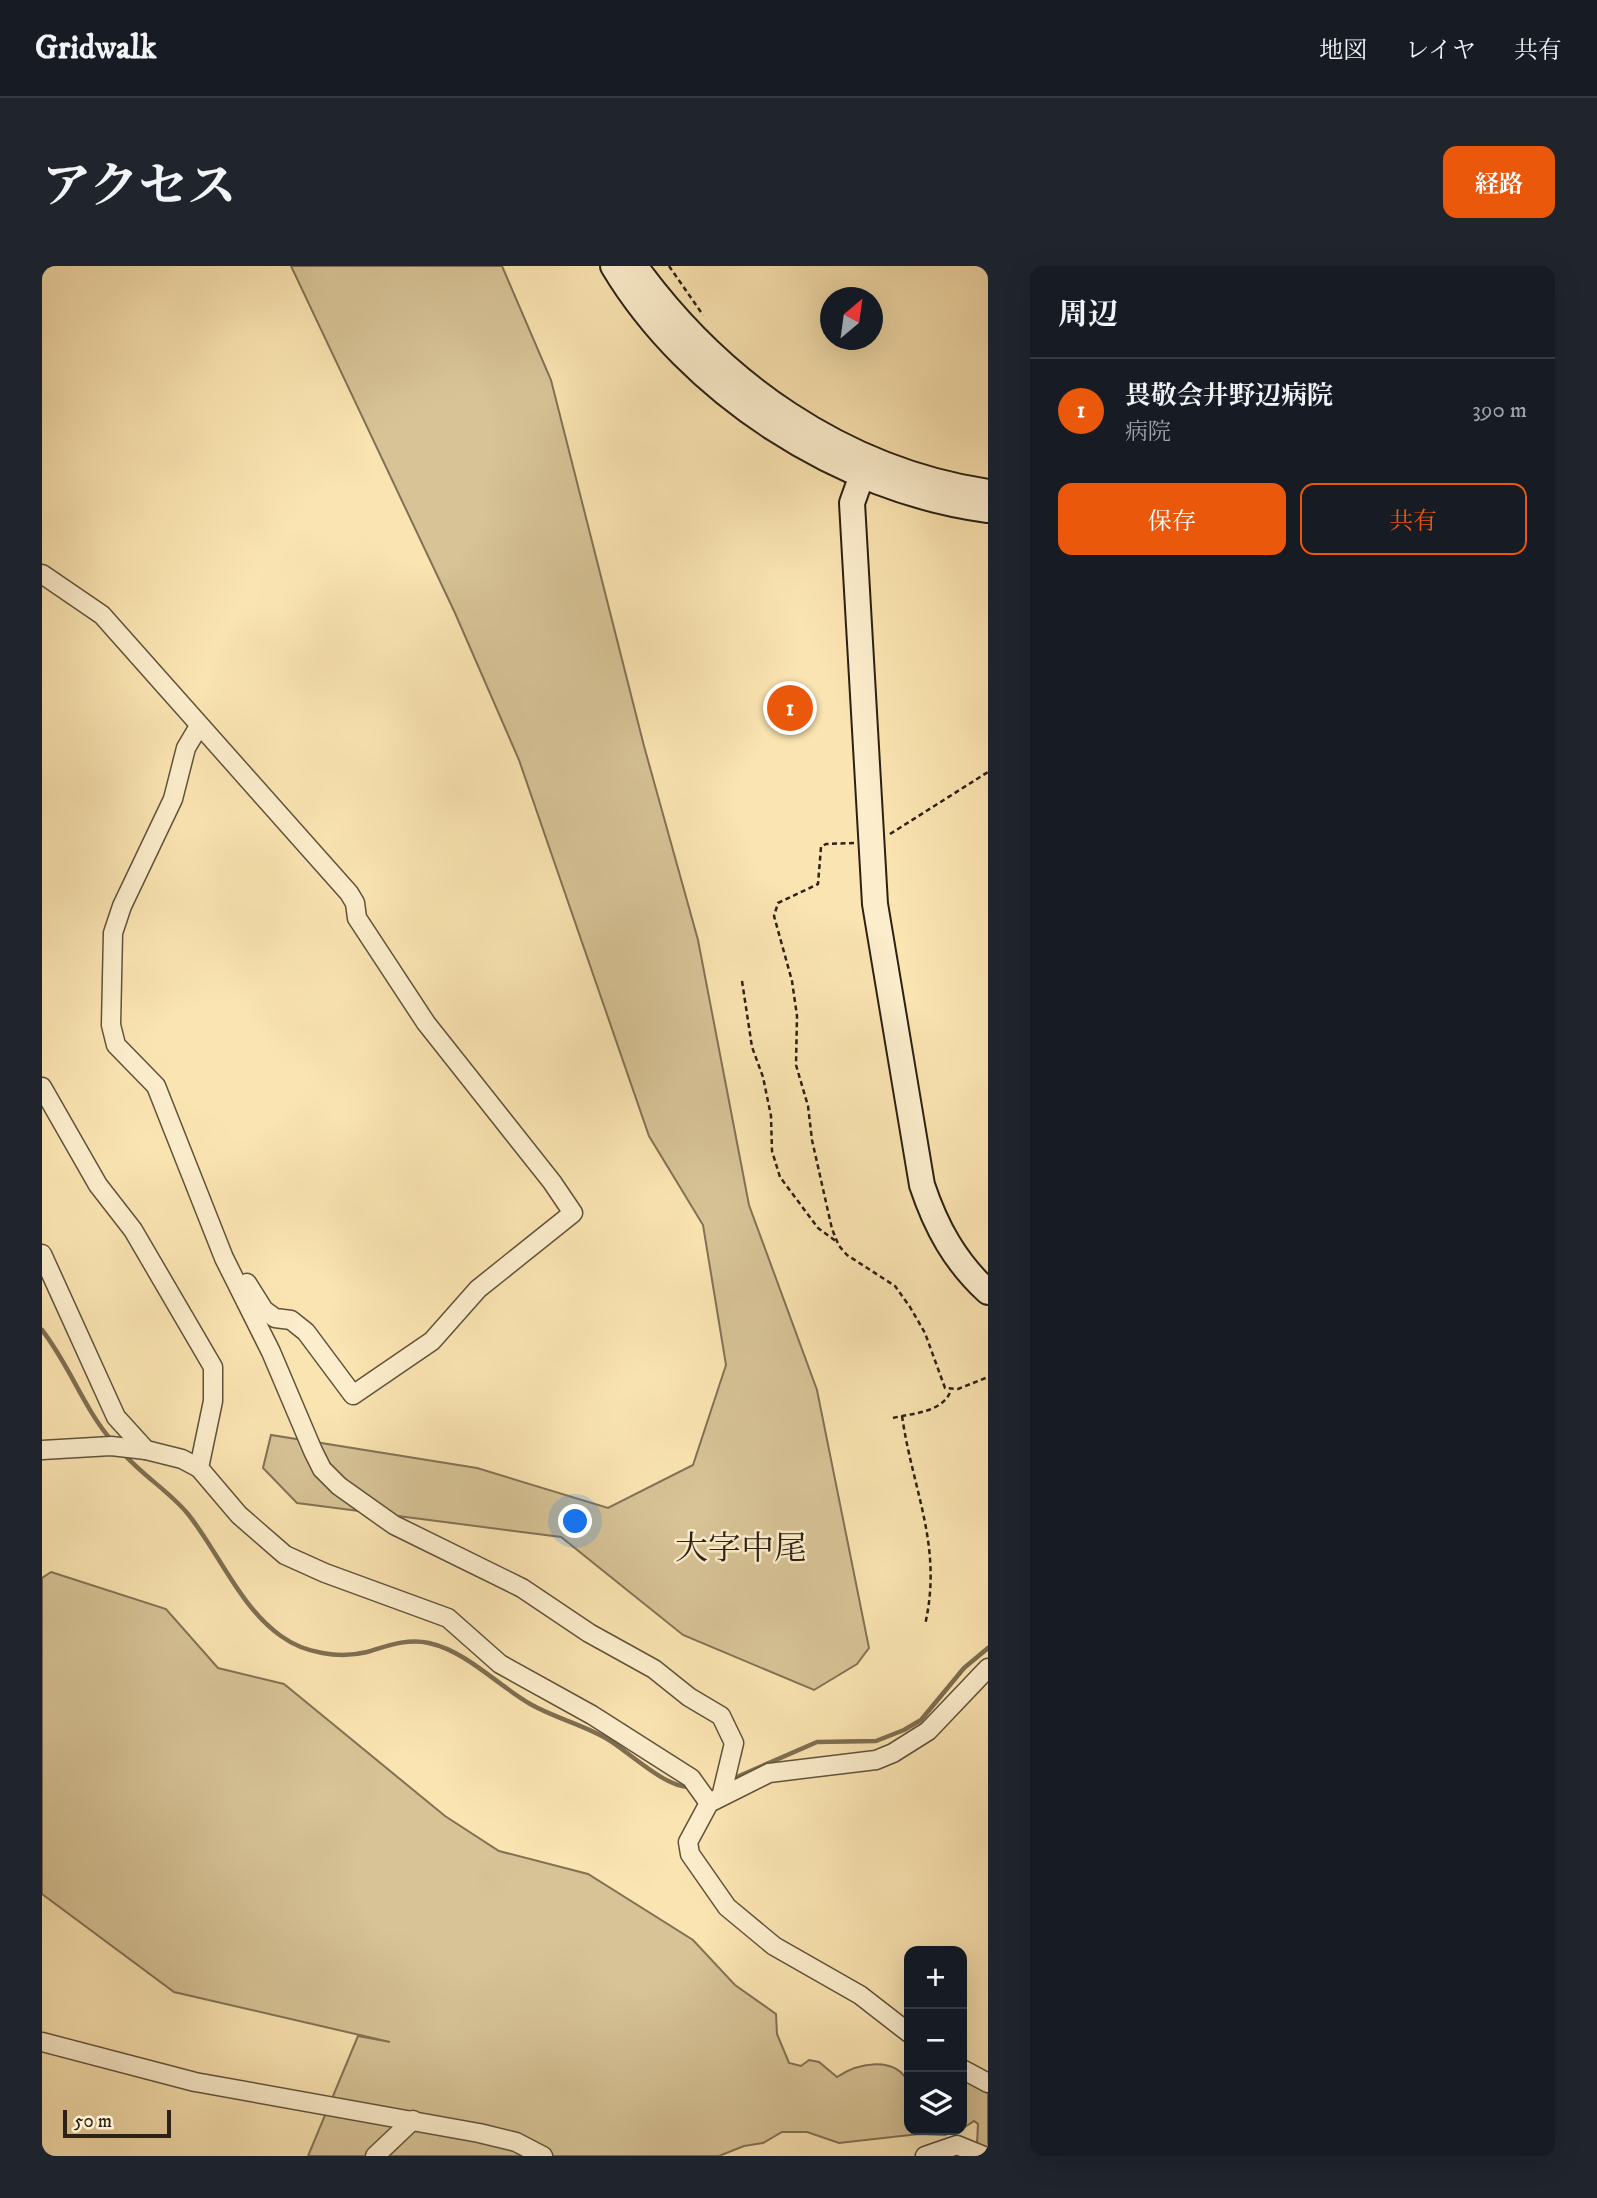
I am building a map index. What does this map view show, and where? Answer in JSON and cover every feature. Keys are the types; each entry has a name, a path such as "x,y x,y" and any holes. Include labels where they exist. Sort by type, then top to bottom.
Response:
{"main road":[{"path":"613,266 657,325 714,383 781,431 865,466 925,496 988,510"},
{"path":"635,266 687,330 748,386 865,466 988,492"},
{"path":"865,466 852,503 869,842 877,916 922,1185 934,1218 949,1247 988,1292"}],"street":[{"path":"42,574 102,615 349,893 355,903 357,918 413,998 426,1023 552,1182 573,1213 478,1289 432,1342 353,1395 306,1332 291,1320 275,1318 264,1310 238,1268 224,1258"},
{"path":"200,726 187,748 173,799 122,906 114,933 111,1025 117,1045 156,1086 224,1258 271,1352 313,1451 329,1478 394,1525 522,1588 589,1633 653,1669 689,1697 721,1716 734,1743 716,1798 689,1837 688,1848 720,1900 774,1946 860,1996 904,2029"},
{"path":"42,1087 98,1185 133,1230 213,1367 213,1401 199,1468"},
{"path":"42,1254 79,1330 111,1411 146,1450"},
{"path":"42,1450 111,1446 146,1450 182,1459 199,1468 239,1515 285,1555 325,1573 448,1618 500,1664 592,1715 685,1774 716,1798"},
{"path":"716,1798 781,1770 885,1757 928,1731 988,1668"},
{"path":"42,2042 183,2080 413,2120 516,2142 543,2156"},
{"path":"967,2072 988,2083"},
{"path":"375,2156 413,2120"},
{"path":"925,2156 957,2145 984,2156"}],"path":[{"path":"670,266 705,317"},
{"path":"837,1242 812,1140 808,1106 796,1065 797,1016 792,981 774,916 778,903 818,884 821,847 826,844 869,842 913,822 988,772"},
{"path":"742,981 751,1047 763,1077 771,1116 772,1151 780,1177 817,1228 837,1242 847,1255 895,1286 925,1333 941,1383 951,1390"},
{"path":"892,1418 933,1409 943,1403 951,1390 988,1377"},
{"path":"902,1416 906,1447 930,1540 931,1598 925,1625"}],"shaded area":[{"path":"291,266 502,266 551,380 644,746 698,940 749,1205 817,1390 869,1648 857,1664 814,1690 683,1635 561,1537 297,1503 263,1468 271,1435 477,1468 608,1508 693,1465 726,1365 703,1225 649,1136 519,760 455,613"},
{"path":"51,1572 166,1609 218,1668 284,1684 445,1816 499,1851 588,1874 693,1940 735,1985 776,2014 777,2034 789,2063 801,2066 809,2060 819,2062 837,2077 865,2065 895,2068 904,2076 904,2135 910,2135 839,2143 807,2132 782,2132 763,2143 744,2146 719,2156 308,2156 358,2036 390,2042 174,1992 42,1894 42,1578"},
{"path":"967,2082 988,2093 988,2153 977,2144 978,2124 974,2121 967,2126"}],"waterway":[{"path":"42,1330 93,1415 112,1441"},
{"path":"123,1453 188,1514 242,1595 267,1624 290,1642 322,1653 345,1655 413,1641 443,1647 470,1662 532,1705 600,1735 670,1782 690,1787"},
{"path":"730,1780 817,1742 876,1741 904,1730 921,1720 964,1668 988,1648"}],"place":[{"name":"畏敬会井野辺病院","path":"790,708"}],"district":[{"name":"大字中尾","path":"741,1549"}]}
